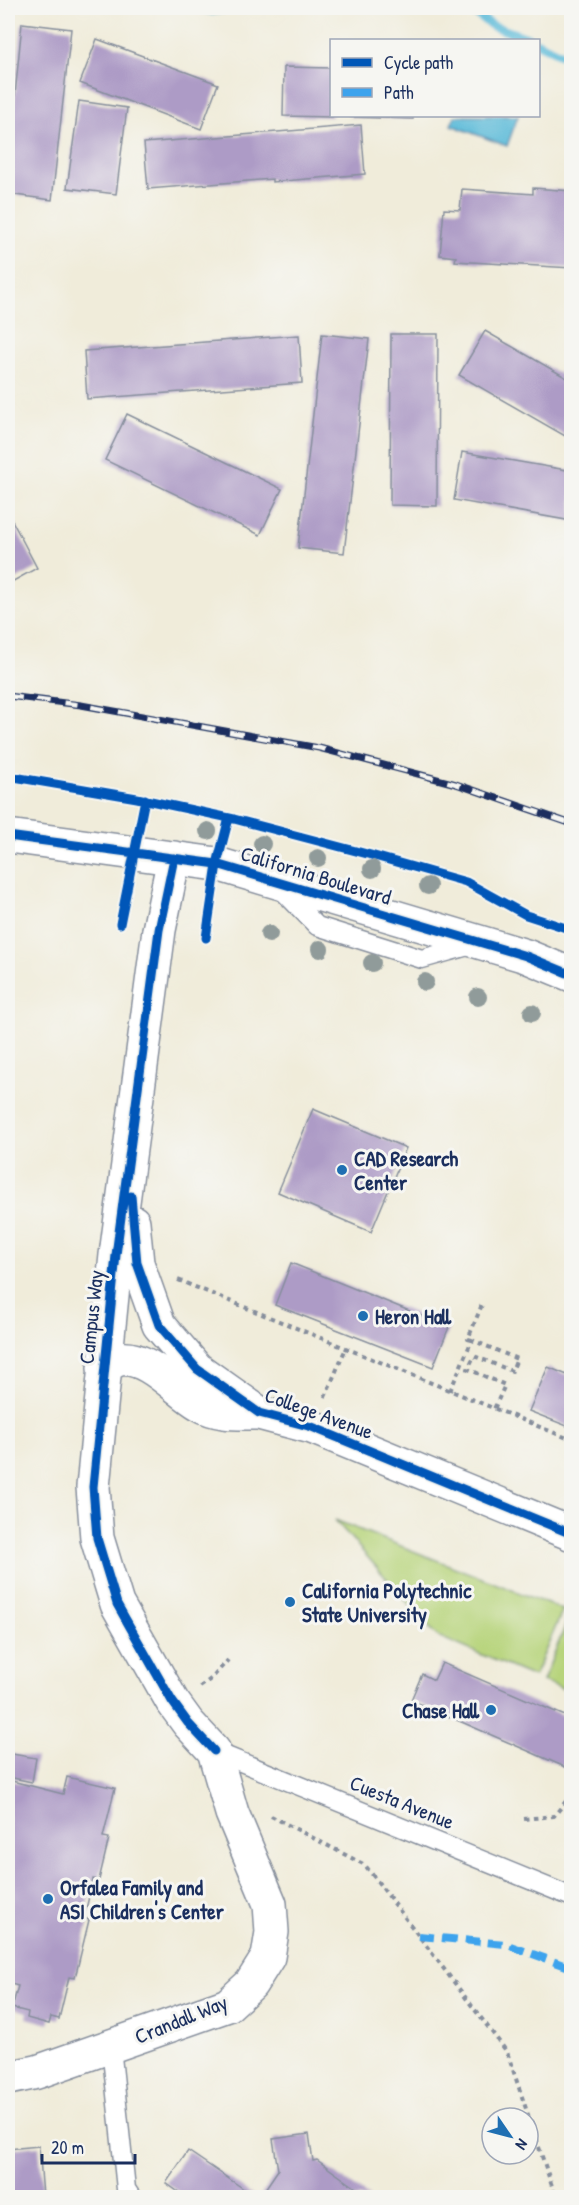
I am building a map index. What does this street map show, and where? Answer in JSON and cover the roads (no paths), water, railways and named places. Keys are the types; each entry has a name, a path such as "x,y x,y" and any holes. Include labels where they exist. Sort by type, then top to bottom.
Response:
{"street":[{"name":"California Boulevard","path":"8,836 217,864 526,956 572,975"},
{"name":"Campus Way","path":"174,858 159,930 116,1255 93,1487 97,1538 117,1604 169,1695 188,1723 214,1751"},
{"name":"College Avenue","path":"129,1169 137,1263 159,1325 197,1369 259,1413"},
{"name":"College Avenue","path":"104,1368 119,1359 135,1361 148,1366 200,1405 222,1413 259,1413 312,1427 572,1534"},
{"name":"Crandall Way","path":"8,2078 38,2072 228,2005 251,1984 268,1957 272,1932 270,1904 232,1813 214,1751"}],"lane":[{"name":"Cuesta Avenue","path":"214,1751 572,1897"},
{"path":"111,2047 126,2189 132,2198"}],"water":[{"path":"455,117 518,117 507,146 451,125"}],"waterway":[{"path":"200,8 212,11 228,8"},
{"path":"467,8 493,26 530,39"},
{"path":"540,44 572,60"}],"railway":[{"path":"8,696 81,705 319,748 456,784 572,824"}],"place":[{"name":"CAD Research Center","path":"342,1170"},
{"name":"Heron Hall","path":"363,1316"},
{"name":"California Polytechnic State University","path":"290,1602"},
{"name":"Chase Hall","path":"491,1710"},
{"name":"Orfalea Family and ASI Children's Center","path":"48,1899"}]}
